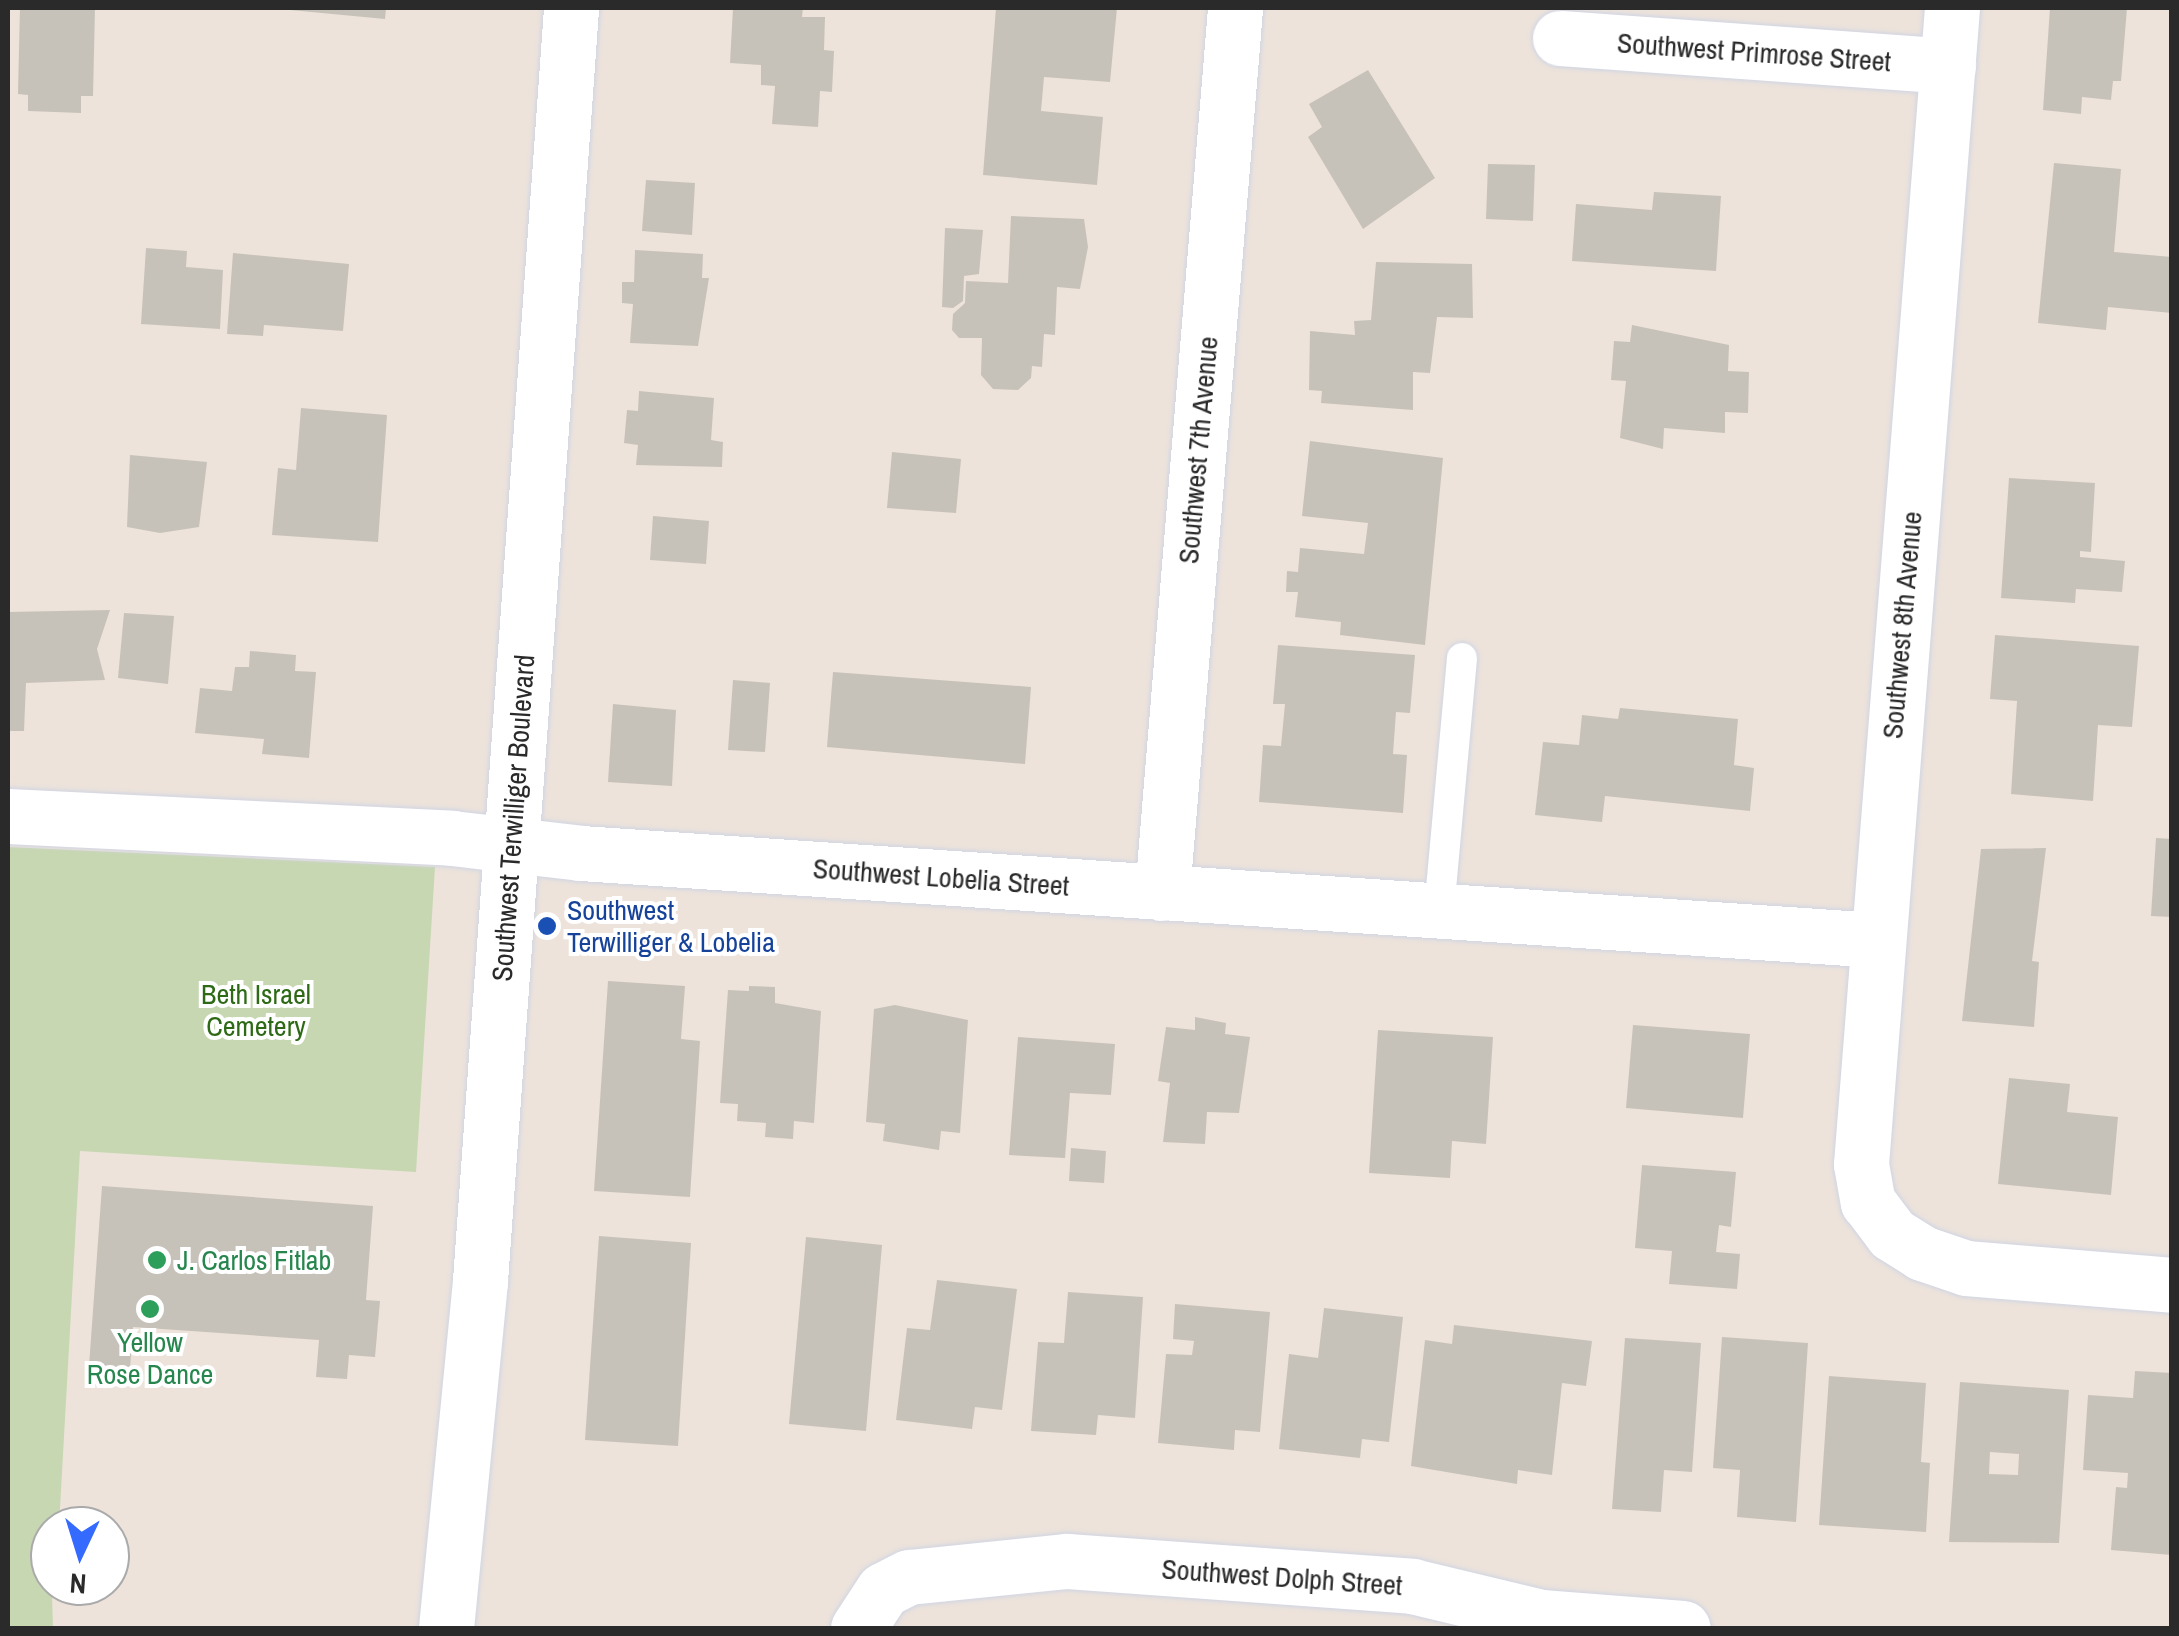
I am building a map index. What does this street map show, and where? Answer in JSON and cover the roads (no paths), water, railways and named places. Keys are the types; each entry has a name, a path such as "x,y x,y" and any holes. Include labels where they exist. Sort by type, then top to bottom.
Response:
{"street":[{"name":"Southwest Terwilliger Boulevard","path":"446,1628 512,845 571,8"},
{"name":"Southwest 7th Avenue","path":"1162,892 1235,8"},
{"name":"Southwest 8th Avenue","path":"1952,8 1861,1164 1868,1202 1892,1234 1966,1268 2172,1284"},
{"name":"Southwest Primrose Street","path":"1560,38 1948,66"},
{"name":"Southwest Lobelia Street","path":"8,816 512,845 1876,940"},
{"name":"Southwest Dolph Street","path":"870,1609 942,1570 1068,1561 1412,1586 1541,1623 1682,1628"}],"lane":[{"path":"1439,911 1462,658"}],"place":[{"name":"Southwest Terwilliger & Lobelia","path":"547,926"},
{"name":"J. Carlos Fitlab","path":"157,1260"},
{"name":"Yellow Rose Dance","path":"150,1309"}],"park label":[{"name":"Beth Israel Cemetery","path":"256,1010"}]}
